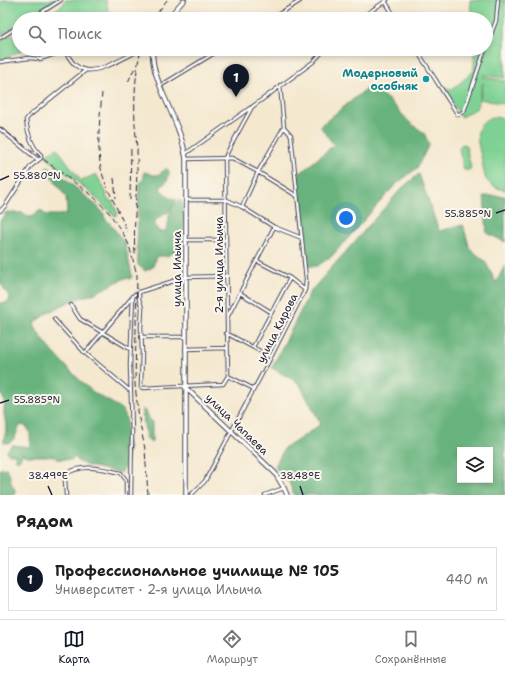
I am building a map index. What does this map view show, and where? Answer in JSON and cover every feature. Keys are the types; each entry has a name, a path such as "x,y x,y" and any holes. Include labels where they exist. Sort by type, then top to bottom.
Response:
{"main road":[{"path":"173,12 184,0"},
{"name":"улица Ильича","path":"153,56 160,86 181,138 186,159 186,495"},
{"name":"улица Чапаева","path":"185,387 275,473 287,495"}],"street":[{"path":"42,12 61,0"},
{"path":"493,29 496,21 498,0"},
{"path":"282,12 300,1"},
{"path":"370,12 386,1 392,12"},
{"path":"0,38 12,30"},
{"path":"0,62 29,58 40,59 48,56"},
{"path":"69,56 77,67 91,71 126,56"},
{"path":"160,86 209,56"},
{"name":"2-я улица Ильича","path":"228,376 226,333 227,200 225,158 252,107 280,84 313,62 319,56"},
{"path":"420,56 458,115 464,111 467,105 483,56"},
{"path":"0,212 31,166 41,156 35,149 26,120 86,70"},
{"name":"улица Кирова","path":"191,495 205,481 272,357 305,290 306,279 291,135 284,126 280,84"},
{"path":"185,154 252,107"},
{"path":"242,207 258,172 284,126"},
{"path":"0,129 38,160"},
{"path":"186,159 232,158 298,196"},
{"path":"186,200 227,200 242,207 274,227 302,238"},
{"path":"227,318 274,227"},
{"path":"186,240 226,240"},
{"path":"257,261 290,278 305,290"},
{"path":"227,276 186,277 139,292 139,300 142,308 141,387 185,387 223,384 228,376 254,389"},
{"path":"253,347 290,278"},
{"path":"240,293 271,312"},
{"path":"85,353 134,295 130,391 132,427 131,495"},
{"path":"71,305 80,319 131,349"},
{"path":"54,319 85,353 130,391"},
{"path":"226,333 272,357"},
{"path":"141,337 185,337"},
{"path":"185,349 227,348"},
{"path":"66,495 66,474 76,469 92,468 121,473 126,480 126,495"},
{"path":"265,495 284,488"}],"green space":[{"path":"5,0 59,0 39,12 12,12 12,29 0,36 0,3"},
{"path":"65,0 106,0 109,12 52,12 63,5"},
{"path":"470,0 505,0 505,78 484,75 484,77 505,81 505,104 480,99 483,83 477,108 461,117 443,89 453,89 474,71 474,56 493,56 493,12 471,12"},
{"path":"12,35 12,55 0,61 0,41"},
{"path":"370,86 391,102 409,122 424,133 429,144 417,168 395,185 332,256 317,266 307,266 298,175 334,145 320,126"},
{"path":"492,117 502,118 505,121 505,190 494,186 486,179 479,148 478,135 481,124 485,120"},
{"path":"462,144 466,145 471,168 469,170 464,170 459,149"},
{"path":"57,148 81,181 96,174 107,194 106,196 109,201 112,201 118,214 116,216 112,214 92,194 48,159 46,154"},
{"path":"48,167 60,174 98,207 125,244 132,277 130,279 125,278 93,294 73,300 51,311 34,323 36,329 50,348 86,386 123,411 127,421 126,439 129,447 126,464 121,473 88,466 77,461 74,457 72,460 57,459 54,456 25,456 23,453 17,461 15,459 15,454 8,454 7,452 13,445 28,447 30,445 29,430 22,425 19,427 15,436 10,442 4,442 6,423 3,398 0,393 0,303 8,302 10,298 0,282 0,221 6,212 23,213 30,217 41,210 46,215 60,215 67,213 66,197 45,168"},
{"path":"165,169 169,171 169,176 160,189 170,198 176,199 176,201 167,213 156,219 155,224 158,231 165,231 168,226 171,210 180,200 183,203 184,242 182,248 167,256 156,257 153,267 145,271 138,265 137,246 139,185 144,178 144,172 157,175"},
{"path":"419,174 439,231 463,225 470,249 485,261 496,283 505,265 505,495 294,495 289,482 279,474 275,466 285,447 292,444 321,424 299,383 272,368 310,292 402,188"},
{"path":"484,196 505,196 505,242 487,233"},
{"path":"143,409 152,422 151,443 146,437 142,412"},
{"path":"6,468 10,475 15,495 0,495 0,469"}],"railway":[{"path":"158,12 167,0"},
{"path":"135,254 134,232 137,176 135,96 137,67 139,56"},
{"path":"128,82 135,67"},
{"path":"102,93 99,133 100,164 102,173 127,232"},
{"path":"0,127 94,197 110,214 129,245 137,275 135,385 139,419 145,449 148,495"},
{"path":"130,200 131,147"},
{"path":"114,178 116,198"}],"place":[{"name":"Модерновый особняк","path":"426,79"},
{"name":"Профессиональное училище № 105","path":"236,97"}]}
